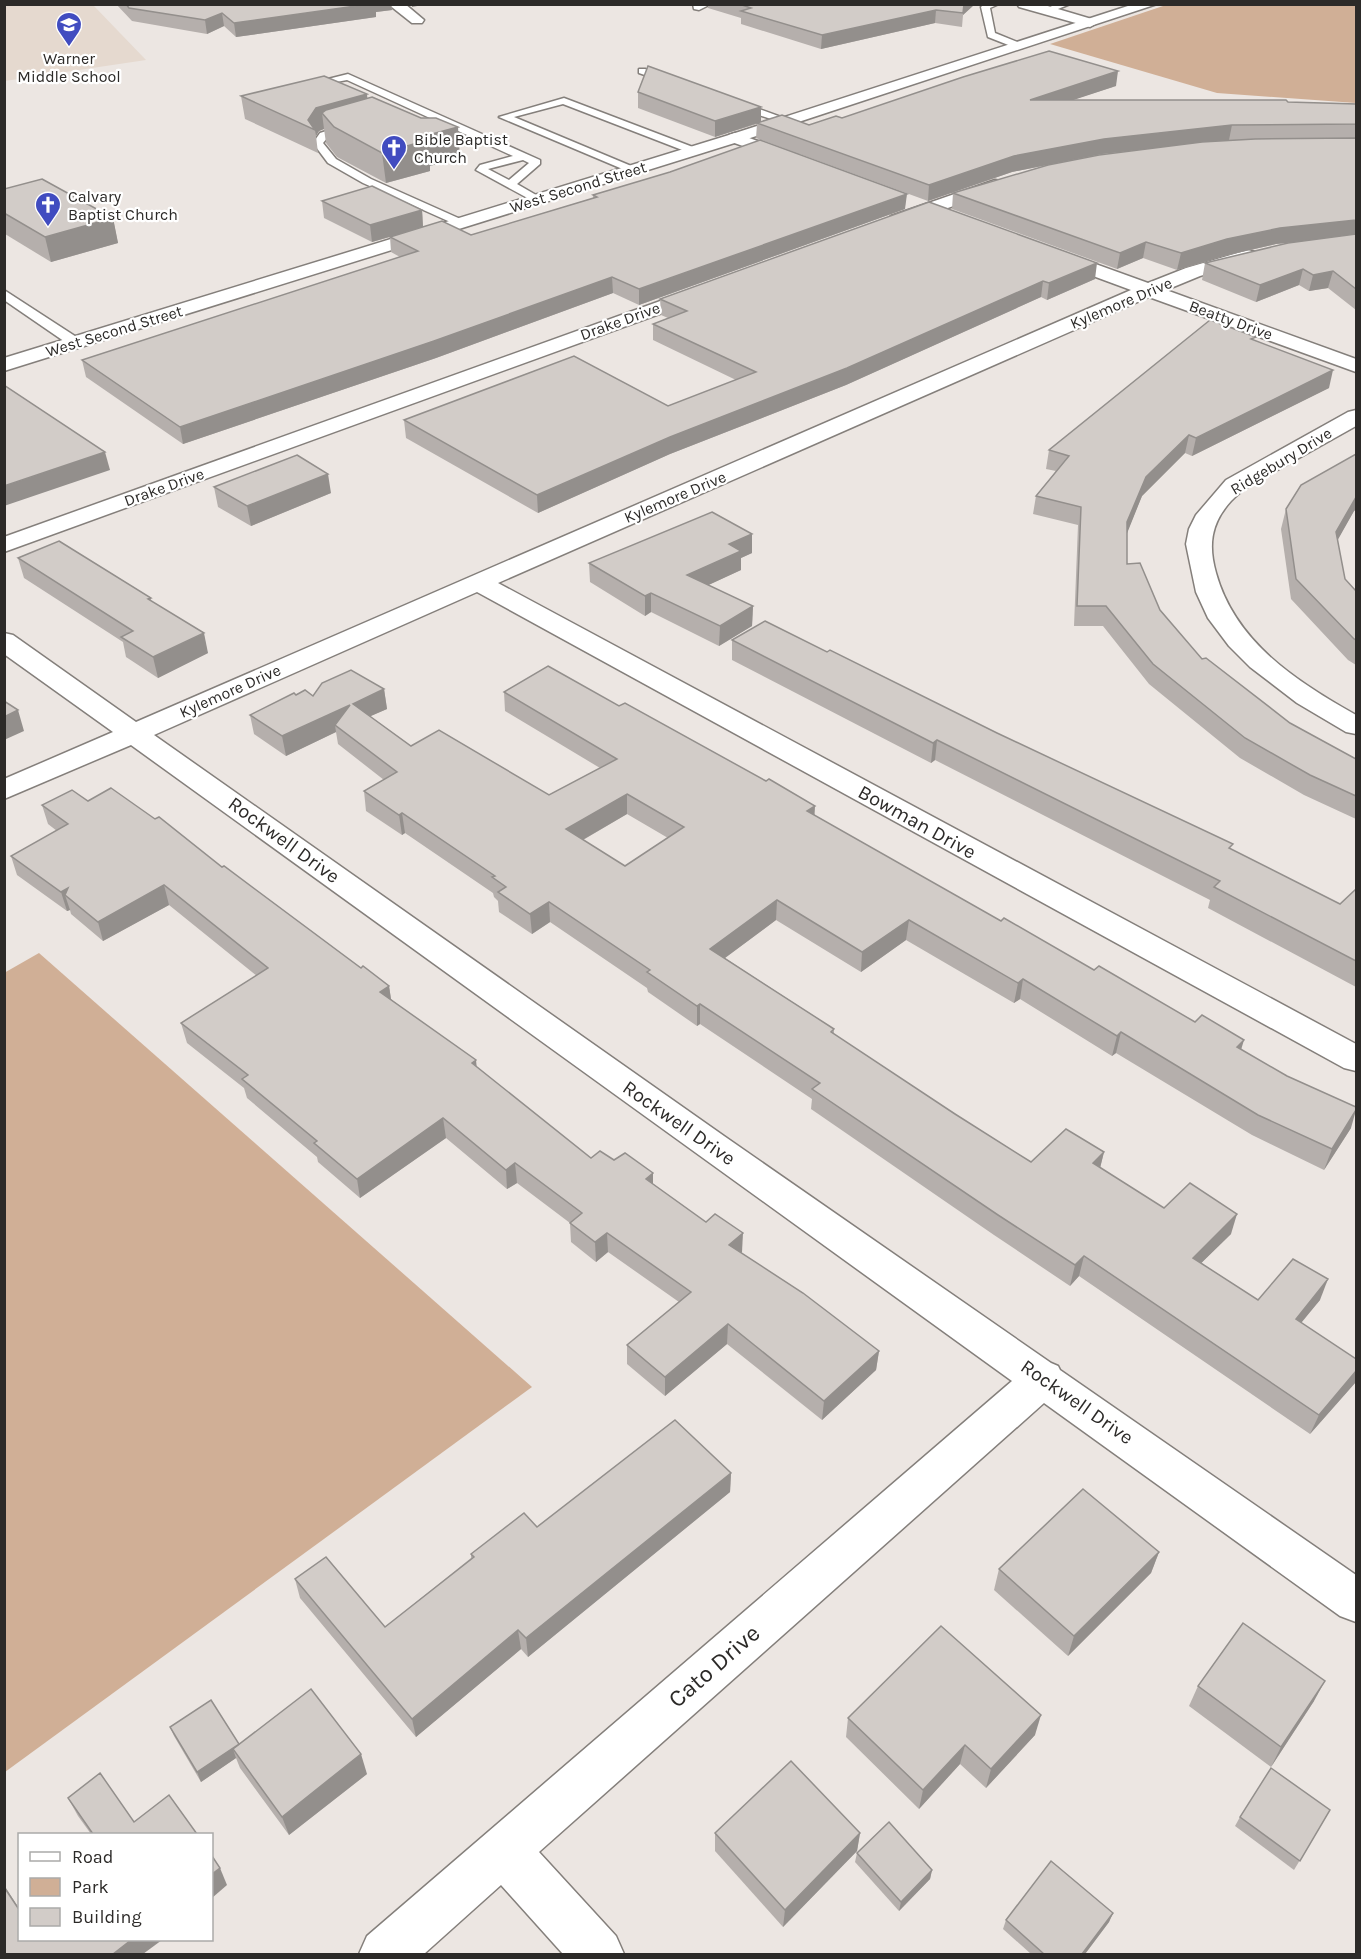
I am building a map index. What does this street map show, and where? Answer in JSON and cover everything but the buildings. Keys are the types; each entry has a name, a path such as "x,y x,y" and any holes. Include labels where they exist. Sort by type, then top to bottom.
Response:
{"street":[{"path":"394,4 417,20"},
{"path":"1024,4 1090,23"},
{"name":"West Second Street","path":"4,365 694,151 1150,4"},
{"path":"735,138 812,166"},
{"path":"880,226 1017,179"},
{"path":"902,199 956,219"},
{"name":"Beatty Drive","path":"1032,247 1356,366"},
{"name":"Kylemore Drive","path":"4,790 1148,290 1219,263 1271,251"},
{"name":"Drake Drive","path":"4,545 717,286"},
{"name":"Ridgebury Drive","path":"1356,417 1234,485 1208,514 1199,536 1199,549 1208,594 1220,616 1238,640 1287,684 1356,726"},
{"name":"Bowman Drive","path":"479,583 1356,1059"},
{"name":"Rockwell Drive","path":"4,641 711,1146 1044,1378 1356,1601"},
{"name":"Cato Drive","path":"385,1954 1044,1378"},
{"path":"503,1850 598,1954"}],"lane":[{"path":"995,4 985,7 991,35 1019,46"},
{"path":"1046,11 1066,4"},
{"path":"642,71 687,87"},
{"path":"342,92 321,82 329,78 348,77 536,162 511,184"},
{"path":"720,98 787,121"},
{"path":"632,170 504,117 564,101 694,151"},
{"path":"404,112 424,110"},
{"path":"359,124 324,135 318,143 332,161 367,181 461,223"},
{"path":"457,141 489,139"},
{"path":"525,156 482,168 537,199"},
{"path":"4,294 76,343"}],"shaded area":[{"name":"Warner Middle School","path":"4,5 93,5 146,60 5,81"}],"green space":[{"path":"1169,4 1356,5 1356,103 1217,93 1050,44"},
{"path":"39,953 532,1387 5,1772 4,973"}],"place":[{"name":"Warner Middle School","path":"69,48"},
{"name":"Bible Baptist Church","path":"394,171"},
{"name":"Calvary Baptist Church","path":"48,228"}]}
